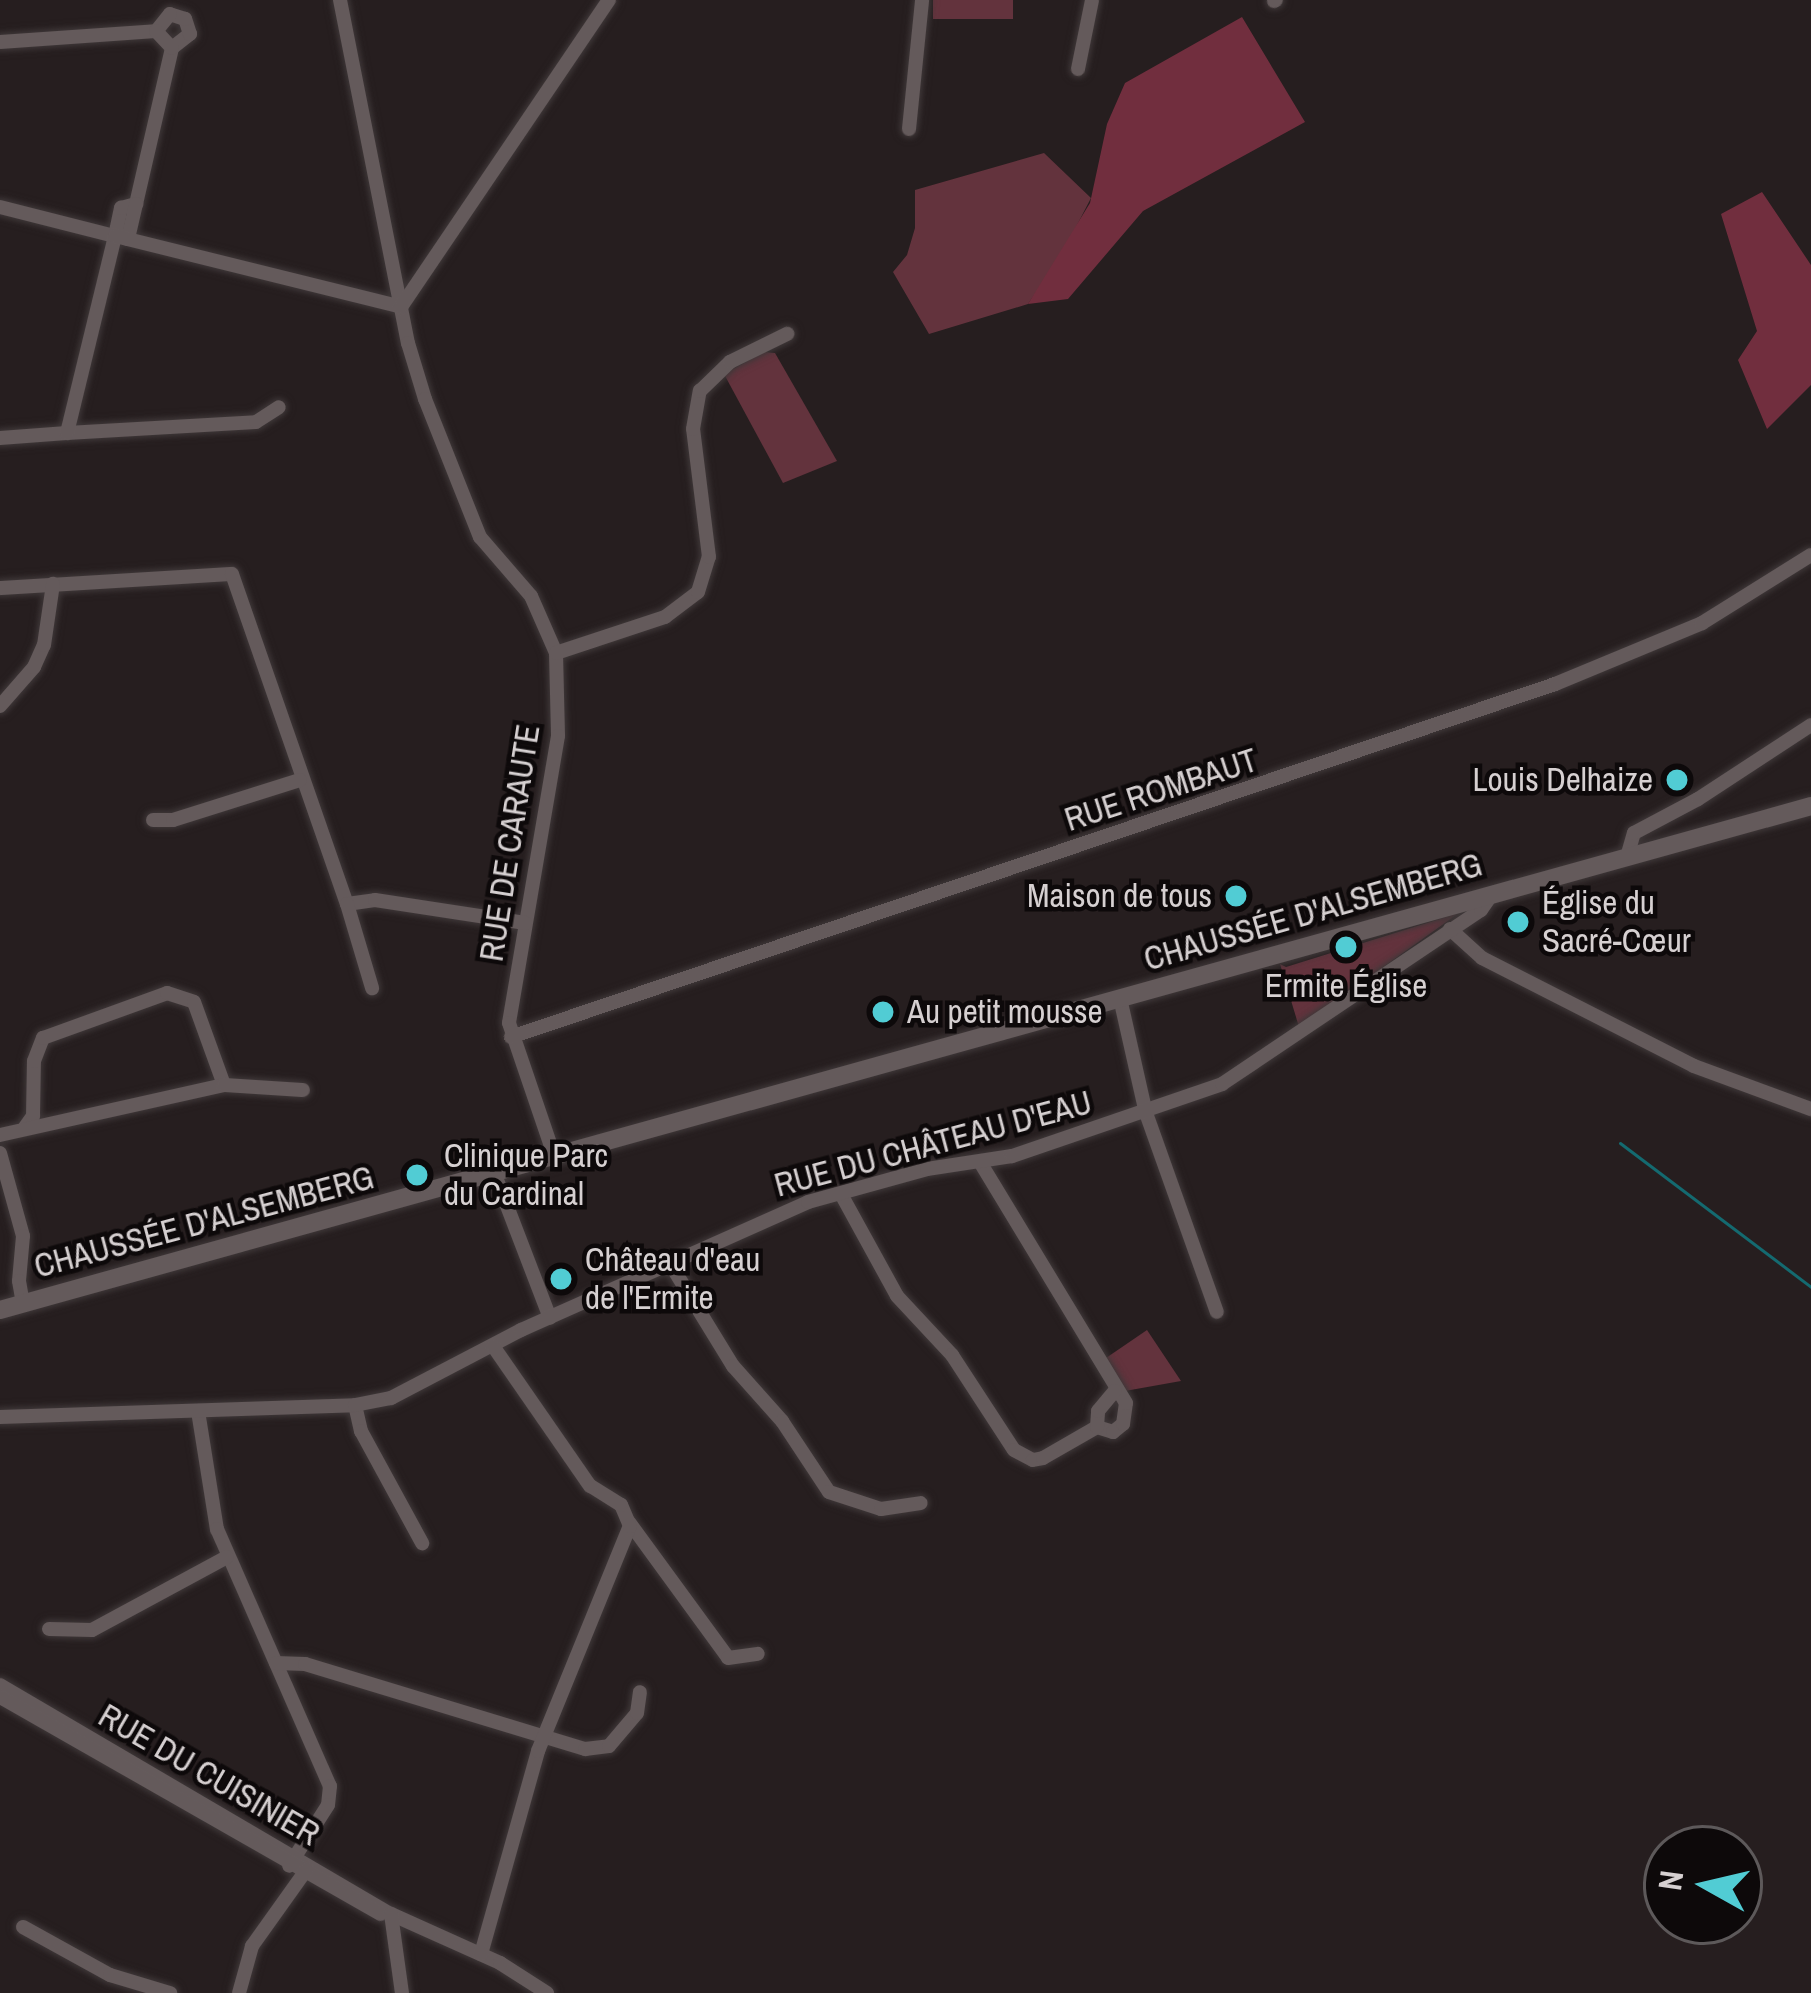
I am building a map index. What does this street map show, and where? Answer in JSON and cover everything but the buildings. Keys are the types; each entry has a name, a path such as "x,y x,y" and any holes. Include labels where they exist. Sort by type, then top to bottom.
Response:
{"main road":[{"name":"CHAUSSÉE D'ALSEMBERG","path":"0,1310 1811,806"}],"street":[{"name":"RUE DE CARAUTE","path":"340,0 401,307 425,399 480,537 531,596 556,653 558,736 525,922 511,1037 554,1155"},
{"path":"0,207 401,307 608,0"},
{"path":"909,129 922,0"},
{"path":"1078,68 1092,0"},
{"path":"0,42 156,31 170,14 185,19 190,34 172,48 136,204 121,208 121,237 67,433"},
{"path":"156,31 172,48"},
{"path":"556,653 665,617 698,592 709,556 693,429 700,391 730,362 787,334"},
{"path":"0,438 256,422 279,406"},
{"name":"RUE ROMBAUT","path":"511,1037 1555,684 1702,622 1811,555"},
{"path":"0,588 224,571 236,581 372,988"},
{"path":"0,706 34,667 44,645 53,584"},
{"path":"1627,857 1634,833 1811,725"},
{"path":"153,820 173,820 300,780"},
{"path":"1662,818 1658,836 1663,847"},
{"name":"RUE DU CHÂTEAU D'EAU","path":"0,1417 355,1405 391,1398 756,1222 927,1169 980,1162 1146,1113 1252,1067 1481,910 1493,893"},
{"path":"347,904 375,900 525,922"},
{"path":"1450,929 1481,958 1694,1066 1811,1109"},
{"path":"25,1126 33,1116 34,1060 43,1038 166,994 187,995 194,1002 224,1085"},
{"path":"1120,998 1146,1113 1216,1312"},
{"path":"0,1135 224,1085 303,1090"},
{"path":"0,1153 23,1237 19,1281 23,1304"},
{"path":"841,1194 897,1296 952,1355 1014,1450 1033,1460 1043,1458 1097,1427 1113,1432 1123,1424 1126,1402 980,1162"},
{"path":"494,1172 550,1318"},
{"path":"670,1265 733,1366 782,1421 829,1492 881,1509 921,1503"},
{"path":"494,1346 590,1486 621,1505 629,1528 728,1658 758,1654"},
{"path":"1097,1427 1098,1411 1115,1390"},
{"path":"355,1405 361,1431 422,1543"},
{"path":"198,1411 217,1529 227,1558 330,1786 328,1805 299,1865 252,1946 239,1993"},
{"path":"481,1954 544,1734 629,1528"},
{"path":"49,1629 92,1630 227,1558"},
{"path":"276,1664 304,1664 585,1749 609,1747 637,1713 640,1692"},
{"name":"RUE DU CUISINIER","path":"0,1685 299,1865"},
{"name":"RUE DU CUISINIER","path":"0,1697 299,1865 391,1914 481,1954 547,1993"},
{"path":"391,1914 402,1993"},
{"path":"22,1927 110,1975 170,1993"}],"shaded area":[{"path":"933,0 1013,0 1013,19 933,19"},
{"path":"1242,17 1305,122 1143,211 1068,299 1028,304 1090,203 1107,124 1125,83"},
{"path":"1044,153 1091,198 1062,254 1028,304 929,334 893,272 907,255 915,228 915,190"},
{"path":"1762,192 1811,265 1811,385 1767,429 1738,360 1757,331 1721,214"},
{"path":"764,352 775,353 837,461 783,483 724,374"},
{"path":"1459,913 1299,1027 1280,964 1286,967"},
{"path":"1147,1330 1181,1381 1125,1391 1106,1358"}],"waterway":[{"path":"1620,1143 1811,1287"}],"place":[{"name":"Louis Delhaize","path":"1677,780"},
{"name":"Maison de tous","path":"1236,896"},
{"name":"Église du Sacré-Cœur","path":"1518,922"},
{"name":"Ermite Église","path":"1346,947"},
{"name":"Au petit mousse","path":"883,1012"},
{"name":"Clinique Parc du Cardinal","path":"417,1175"},
{"name":"Château d'eau de l'Ermite","path":"561,1279"}]}
